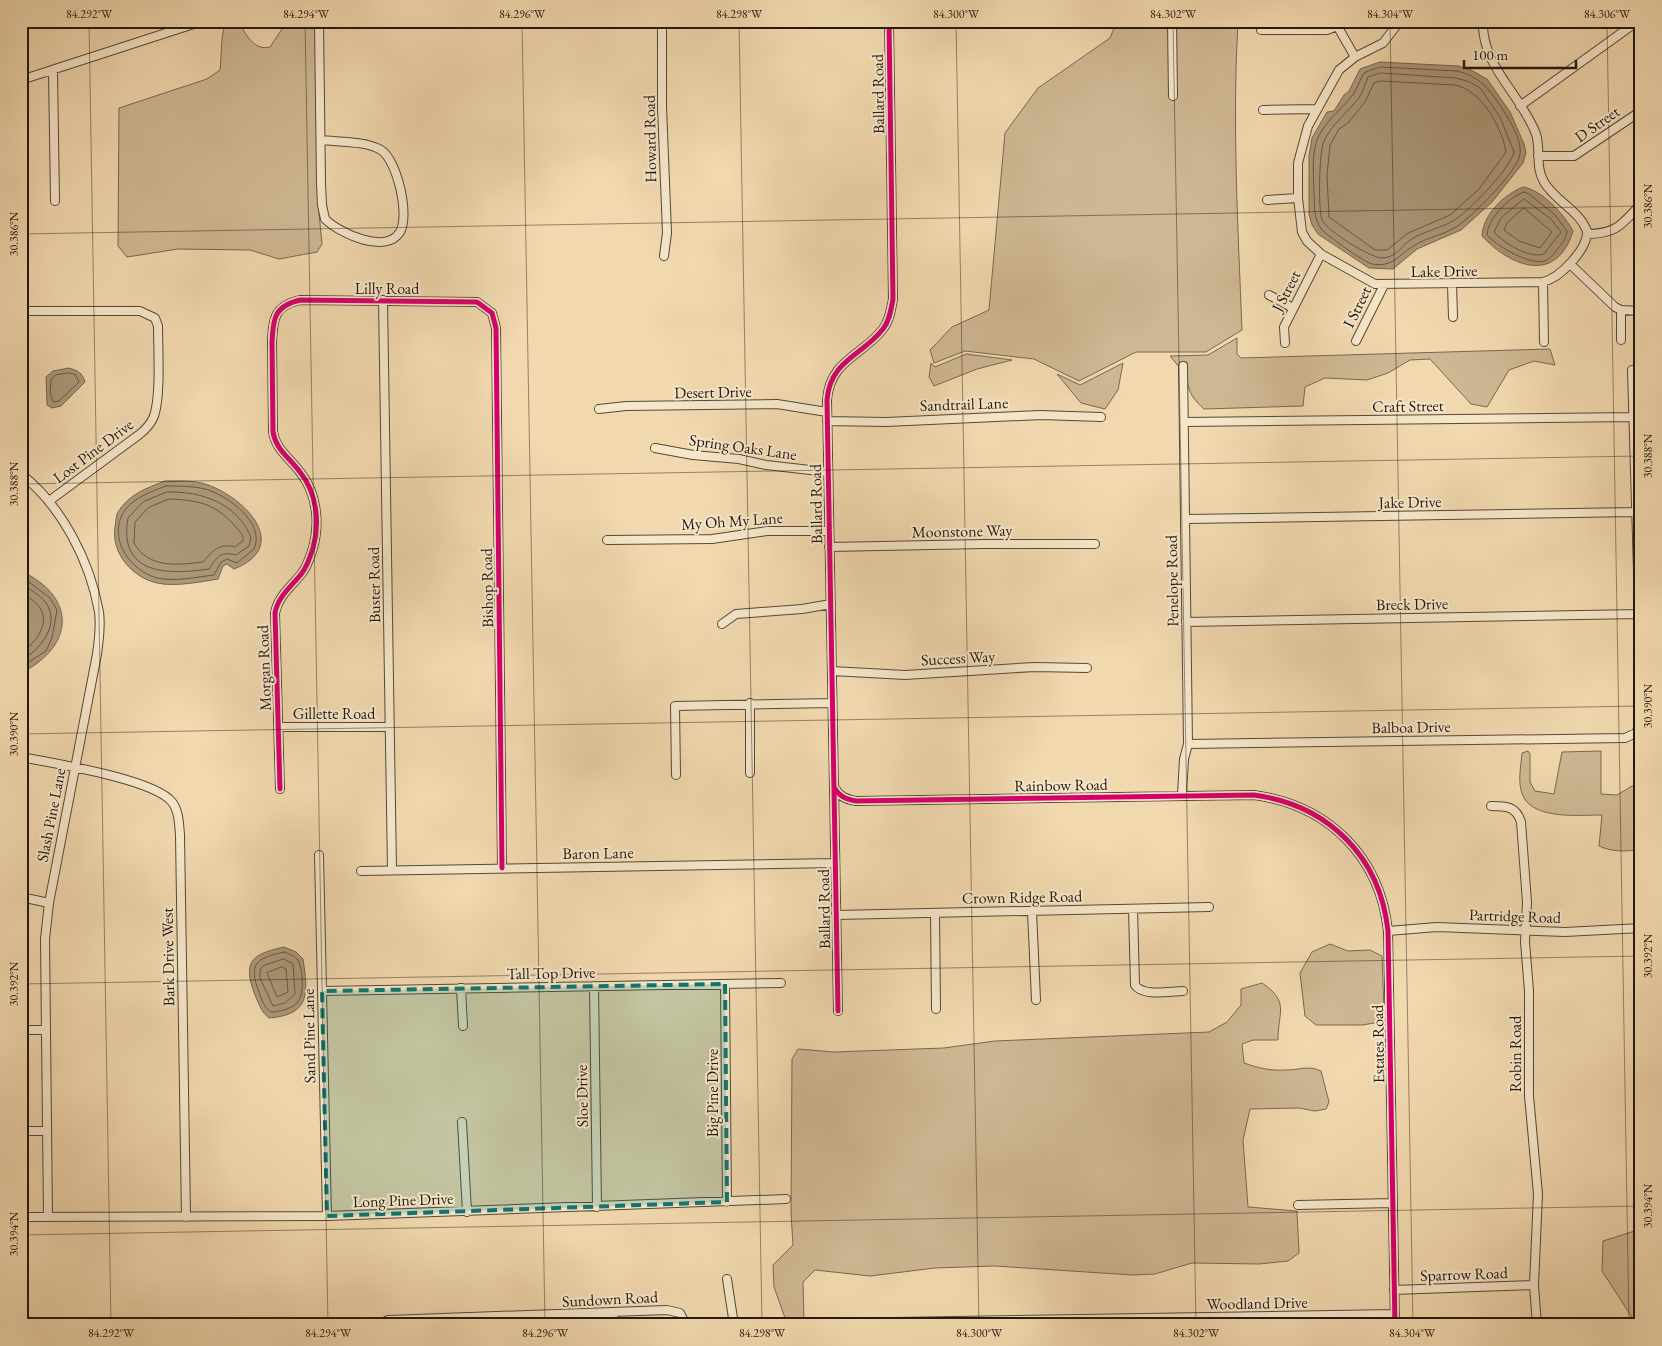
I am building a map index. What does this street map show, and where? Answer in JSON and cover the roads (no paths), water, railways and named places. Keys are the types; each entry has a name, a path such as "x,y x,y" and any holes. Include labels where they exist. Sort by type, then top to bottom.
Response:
{"street":[{"path":"21,80 203,21"},
{"path":"319,21 321,198 325,219 344,233 366,240 384,241 396,236 402,225 403,204 396,174 383,151 374,147 321,140"},
{"name":"Howard Road","path":"662,21 662,107 667,232 664,256"},
{"name":"Ballard Road","path":"838,1011 827,421 828,389 833,375 842,364 883,329 891,313 893,299 889,21"},
{"path":"1172,21 1172,96"},
{"name":"Lake Drive","path":"1400,21 1395,31 1383,42 1355,57 1339,70 1308,126 1300,148 1298,198 1302,232 1307,242 1321,254 1375,284 1543,282"},
{"path":"1483,21 1486,50 1536,135 1539,169 1546,185 1576,214 1585,225 1587,234 1586,240 1570,264 1554,278 1543,282 1544,342"},
{"path":"1520,106 1638,21"},
{"path":"1261,30 1327,30 1335,23 1355,57"},
{"path":"53,70 55,200"},
{"path":"1263,110 1317,109"},
{"name":"D Street","path":"1538,156 1574,156 1641,111"},
{"path":"1266,200 1298,198"},
{"path":"1587,234 1601,234 1613,231 1641,204"},
{"name":"J Street","path":"1285,343 1284,327 1321,254"},
{"path":"1570,264 1615,307 1621,310 1641,311"},
{"path":"1452,284 1453,317"},
{"name":"I Street","path":"1356,341 1384,285"},
{"path":"1269,294 1293,308"},
{"name":"Lilly Road","path":"284,305 300,300 470,300 489,308"},
{"name":"Buster Road","path":"383,300 392,870"},
{"name":"Morgan Road","path":"280,789 277,603 308,562 317,528 317,515 311,492 301,472 275,444 273,432 273,328 278,311 284,305"},
{"name":"Bishop Road","path":"489,308 495,320 496,328 502,868"},
{"path":"1621,310 1621,340"},
{"name":"Lost Pine Drive","path":"21,311 140,311 155,318 158,326 155,414 150,424 140,434 50,501"},
{"name":"Penelope Road","path":"1182,795 1184,759 1188,744 1183,366"},
{"path":"1632,370 1641,672"},
{"name":"Desert Drive","path":"599,409 626,406 777,404 827,412"},
{"name":"Sandtrail Lane","path":"827,421 886,422 1041,415 1102,417"},
{"name":"Craft Street","path":"1184,422 1633,417"},
{"name":"Spring Oaks Lane","path":"655,448 693,455 739,459 766,465 828,472"},
{"name":"Slash Pine Lane","path":"21,474 50,501 79,552 89,576 99,612 100,635 49,903 45,940 48,1217"},
{"name":"Jake Drive","path":"1185,519 1636,512"},
{"name":"My Oh My Lane","path":"607,540 712,539 767,531 829,531"},
{"name":"Moonstone Way","path":"830,547 1095,544"},
{"path":"722,624 736,614 802,609 831,604"},
{"name":"Breck Drive","path":"1186,622 1639,614"},
{"name":"Success Way","path":"832,671 905,675 1034,667 1087,668"},
{"path":"676,775 675,706 750,703 832,703"},
{"path":"750,703 750,773"},
{"name":"Balboa Drive","path":"1188,744 1625,738 1634,734 1641,723"},
{"name":"Gillette Road","path":"279,727 390,727"},
{"name":"Bark Drive West","path":"21,757 75,767 151,788 161,793 173,803 179,821 186,1217"},
{"name":"Rainbow Road","path":"834,787 838,794 846,799 856,801 1254,795 1293,804"},
{"name":"Estates Road","path":"1293,804 1331,825 1362,857 1378,887 1388,931 1395,1325"},
{"name":"Robin Road","path":"1491,806 1511,808 1519,815 1521,822 1527,902 1525,932 1529,991 1530,1104 1538,1194 1534,1285 1537,1325"},
{"name":"Sand Pine Lane","path":"319,855 328,1216"},
{"name":"Baron Lane","path":"360,871 835,863"},
{"path":"21,897 49,903"},
{"name":"Crown Ridge Road","path":"836,915 1209,907"},
{"path":"1134,909 1134,978 1137,988 1147,992 1183,991"},
{"path":"1032,911 1036,1000"},
{"path":"935,913 936,1009"},
{"name":"Partridge Road","path":"1388,931 1437,927 1525,932 1599,931 1641,928"},
{"name":"Tall Top Drive","path":"322,991 781,983"},
{"name":"Big Pine Drive","path":"725,984 726,1202"},
{"name":"Sloe Drive","path":"594,986 597,1207"},
{"path":"461,988 463,1026"},
{"path":"21,1030 45,1030"},
{"path":"462,1122 466,1212"},
{"path":"21,1131 47,1131"},
{"name":"Long Pine Drive","path":"21,1217 328,1216 786,1199"},
{"path":"1298,1205 1393,1203"},
{"path":"727,1279 734,1325"},
{"name":"Sparrow Road","path":"1394,1290 1534,1285"},
{"name":"Sundown Road","path":"378,1325 388,1320 445,1322 678,1311 684,1318 686,1325"},
{"path":"613,1313 614,1325"},
{"name":"Woodland Drive","path":"881,1325 893,1322 1193,1321 1395,1314"},
{"path":"543,1316 543,1325"}],"water":[{"path":"1380,62 1458,66 1469,69 1487,79 1510,112 1526,153 1523,163 1492,202 1461,230 1417,249 1393,269 1369,268 1318,234 1312,225 1309,214 1309,156 1312,138 1327,112 1334,111 1344,95 1349,91 1360,69"},
{"path":"1523,187 1538,193 1552,204 1573,231 1566,248 1556,259 1545,264 1533,265 1520,262 1507,256 1482,236 1486,221 1495,207 1508,195"},
{"path":"69,368 79,372 85,382 61,406 52,408 47,405 46,377 53,371"},
{"path":"165,481 203,483 222,491 236,500 257,523 261,536 260,548 251,559 234,569 227,564 223,566 218,579 188,584 164,584 148,580 139,575 125,562 116,545 115,527 117,513 133,496"},
{"path":"21,571 39,582 52,594 60,608 62,622 59,636 52,649 39,662 21,673"},
{"path":"284,947 296,952 303,959 306,991 300,1007 283,1016 269,1018 262,1010 255,995 251,983 250,967 257,956"}]}
